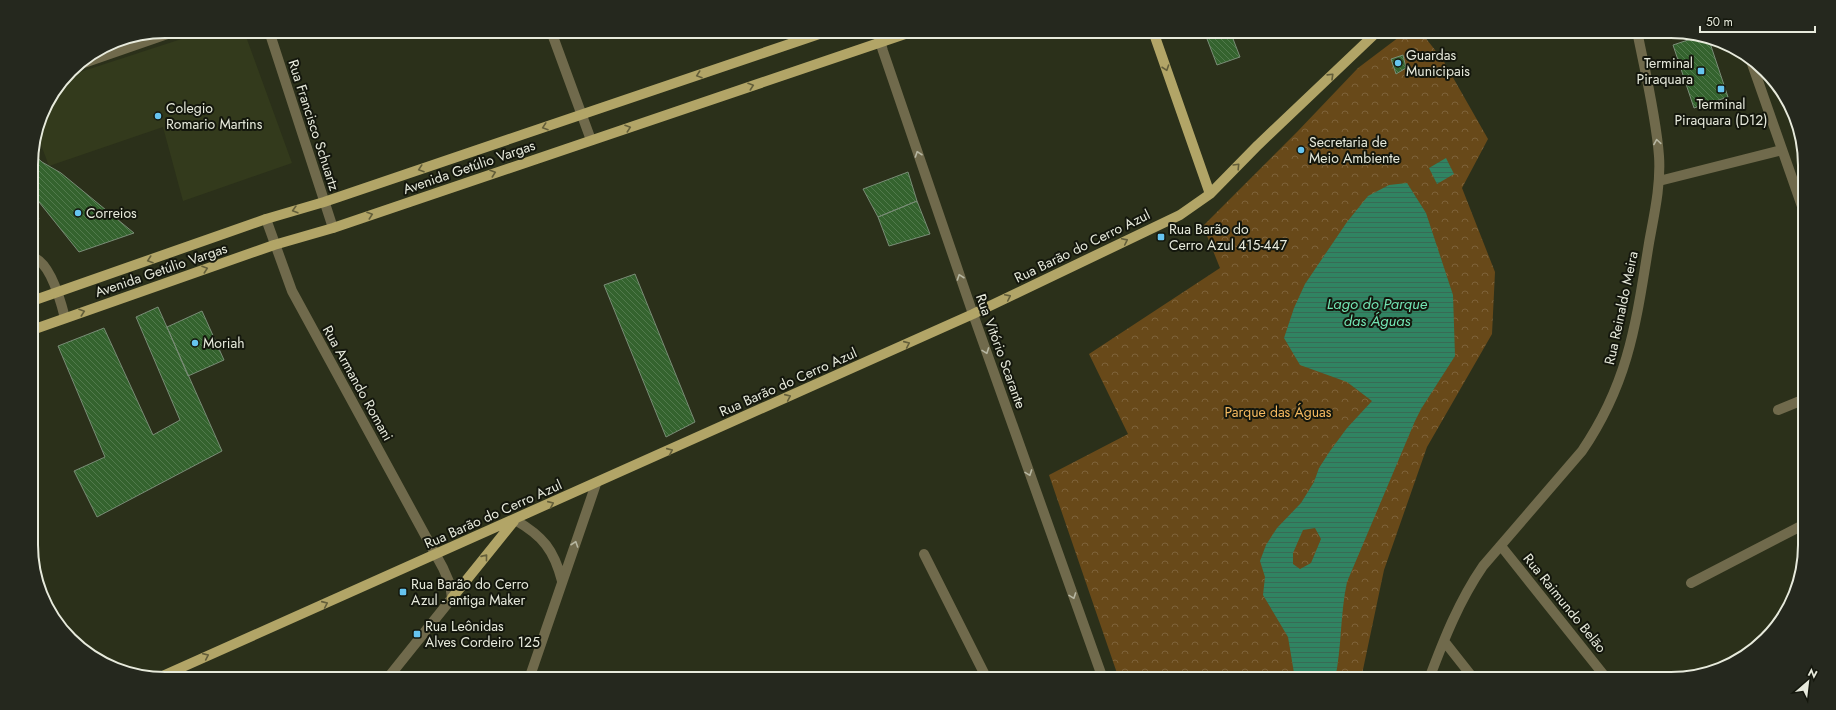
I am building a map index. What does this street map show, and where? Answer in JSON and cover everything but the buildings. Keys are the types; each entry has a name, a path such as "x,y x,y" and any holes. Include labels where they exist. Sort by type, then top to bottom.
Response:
{"main road":[{"name":"Avenida Getúlio Vargas","path":"38,299 266,219 324,202 808,38"},
{"name":"Avenida Getúlio Vargas","path":"38,328 274,245 333,228 893,38"},
{"path":"1155,38 1210,194"},
{"name":"Rua Barão do Cerro Azul","path":"172,672 596,484 973,314 1180,214 1210,194 1258,145 1371,38"},
{"path":"452,598 515,520"}],"street":[{"path":"93,60 155,38"},
{"name":"Rua Francisco Schuartz","path":"271,38 333,228"},
{"path":"554,38 591,140"},
{"name":"Rua Vitório Scarante","path":"880,38 973,314 1101,672"},
{"name":"Rua Reinaldo Meira","path":"1433,672 1456,611 1469,587 1483,566 1582,451 1596,431 1610,405 1627,360 1632,341 1659,181 1658,144 1638,38"},
{"path":"1753,68 1798,195"},
{"path":"1659,181 1782,150"},
{"name":"Rua Armando Romani","path":"266,219 274,245 292,291 436,555 450,584 452,598"},
{"path":"38,260 49,273 58,292 65,318"},
{"path":"1778,410 1798,402"},
{"path":"531,672 596,484"},
{"path":"515,520 533,530 547,544 557,562 562,581"},
{"path":"1691,583 1798,528"},
{"name":"Rua Raimundo Belão","path":"1501,546 1601,672"},
{"path":"924,554 983,672"},
{"path":"393,672 452,598"},
{"path":"1444,641 1468,672"}],"shaded area":[{"name":"Colegio Romario Martins","path":"185,38 247,38 292,163 183,201 163,127 49,166 40,142 42,132 59,94 77,73"}],"green space":[{"name":"Parque das Águas","path":"1398,38 1426,38 1443,60 1488,139 1462,188 1495,272 1492,334 1427,447 1384,570 1362,672 1117,672 1049,475 1128,434 1089,354 1220,268 1203,226 1297,132 1358,68"}],"water":[{"path":"1446,158 1454,174 1437,184 1429,168"},
{"name":"Lago do Parque das Águas","path":"1407,183 1426,213 1453,295 1455,356 1415,421 1347,582 1336,672 1294,672 1288,637 1263,595 1265,577 1260,561 1266,545 1277,528 1301,503 1314,482 1319,468 1330,451 1347,428 1372,401 1347,382 1300,365 1284,338 1294,308 1305,284 1347,222 1368,196 1389,185","holes":["1315,528 1321,539 1311,563 1300,569 1293,564 1293,553 1303,530"]}],"place":[{"name":"Guardas Municipais","path":"1398,63"},
{"name":"Terminal Piraquara","path":"1701,71"},
{"name":"Terminal Piraquara (D12)","path":"1721,89"},
{"name":"Colegio Romario Martins","path":"158,116"},
{"name":"Secretaria de Meio Ambiente","path":"1301,150"},
{"name":"Correios","path":"78,213"},
{"name":"Rua Barão do Cerro Azul 415-447","path":"1161,237"},
{"name":"Moriah","path":"195,343"},
{"name":"Rua Barão do Cerro Azul - antiga Maker","path":"403,592"},
{"name":"Rua Leônidas Alves Cordeiro 125","path":"417,634"}]}
